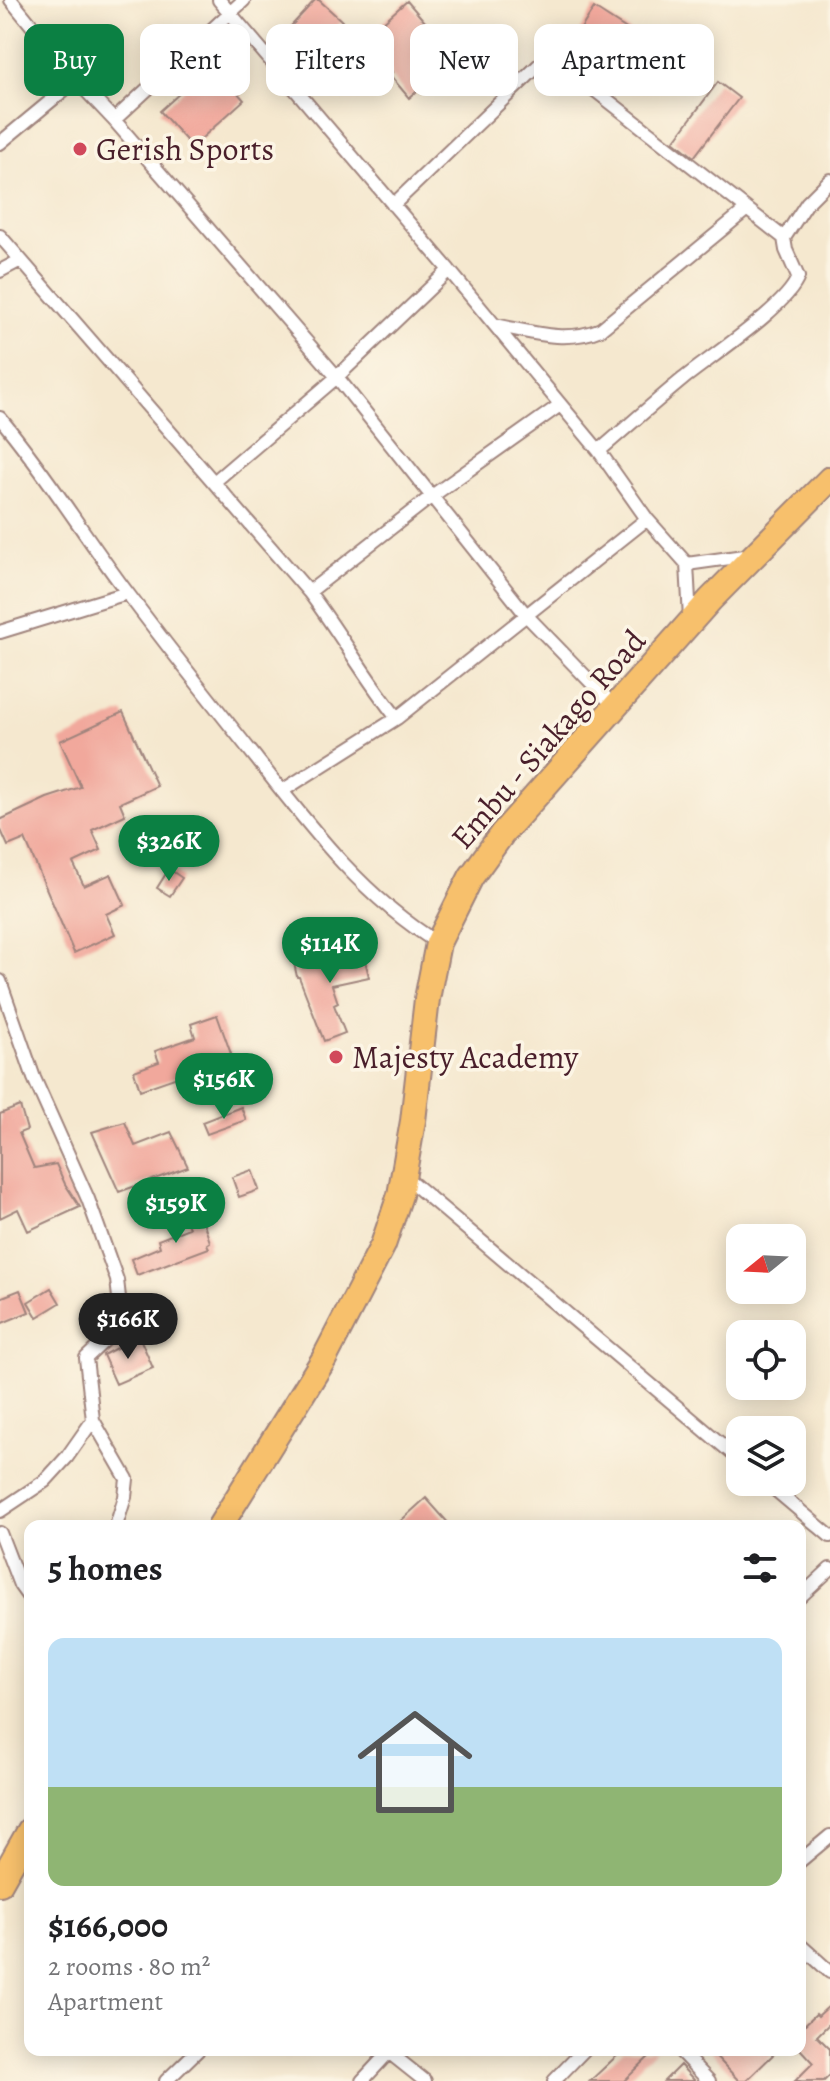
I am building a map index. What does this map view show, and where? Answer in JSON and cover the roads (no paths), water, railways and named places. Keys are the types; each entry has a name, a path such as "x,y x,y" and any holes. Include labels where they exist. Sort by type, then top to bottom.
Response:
{"highway":[{"name":"Embu - Siakago Road","path":"224,1520 324,1359 383,1245 400,1195 427,999 438,943 471,877 502,834 690,623 753,554 830,479"},
{"path":"0,1883 24,1841"}],"street":[{"path":"11,0 30,24"},
{"path":"219,0 495,325 599,451 647,519 687,564 690,623"},
{"path":"114,120 244,0"},
{"path":"393,205 540,64 549,60 557,61 784,238 798,277 795,285 599,451"},
{"path":"0,143 57,96"},
{"path":"91,96 337,377 527,616 615,707"},
{"path":"784,238 807,203 830,180"},
{"path":"495,325 561,338 584,336 601,329 747,209"},
{"path":"0,236 309,592 339,632 373,688 397,718"},
{"path":"0,271 19,261"},
{"path":"214,482 337,377 449,270"},
{"path":"309,592 432,496 560,405"},
{"path":"0,418 71,510 127,593 338,859 382,904 438,943"},
{"path":"282,791 397,718 647,519"},
{"path":"687,564 753,554"},
{"path":"0,632 127,593"},
{"path":"0,981 34,1078 88,1199 117,1280 122,1324 86,1358 93,1420 127,1479 118,1520"},
{"path":"403,1175 726,1448"},
{"path":"0,1511 45,1481 67,1457 93,1420"},
{"path":"783,1496 830,1536"},
{"path":"0,1533 24,1591"},
{"path":"806,1591 830,1569"},
{"path":"806,1856 830,1836"},
{"path":"806,1950 830,1972"},
{"path":"166,2081 192,2056"},
{"path":"362,2081 383,2056"},
{"path":"393,2056 425,2081"},
{"path":"554,2081 578,2056"},
{"path":"685,2056 709,2081"}],"place":[{"name":"Gerish Sports","path":"80,149"},
{"name":"Majesty Academy","path":"336,1057"}]}
